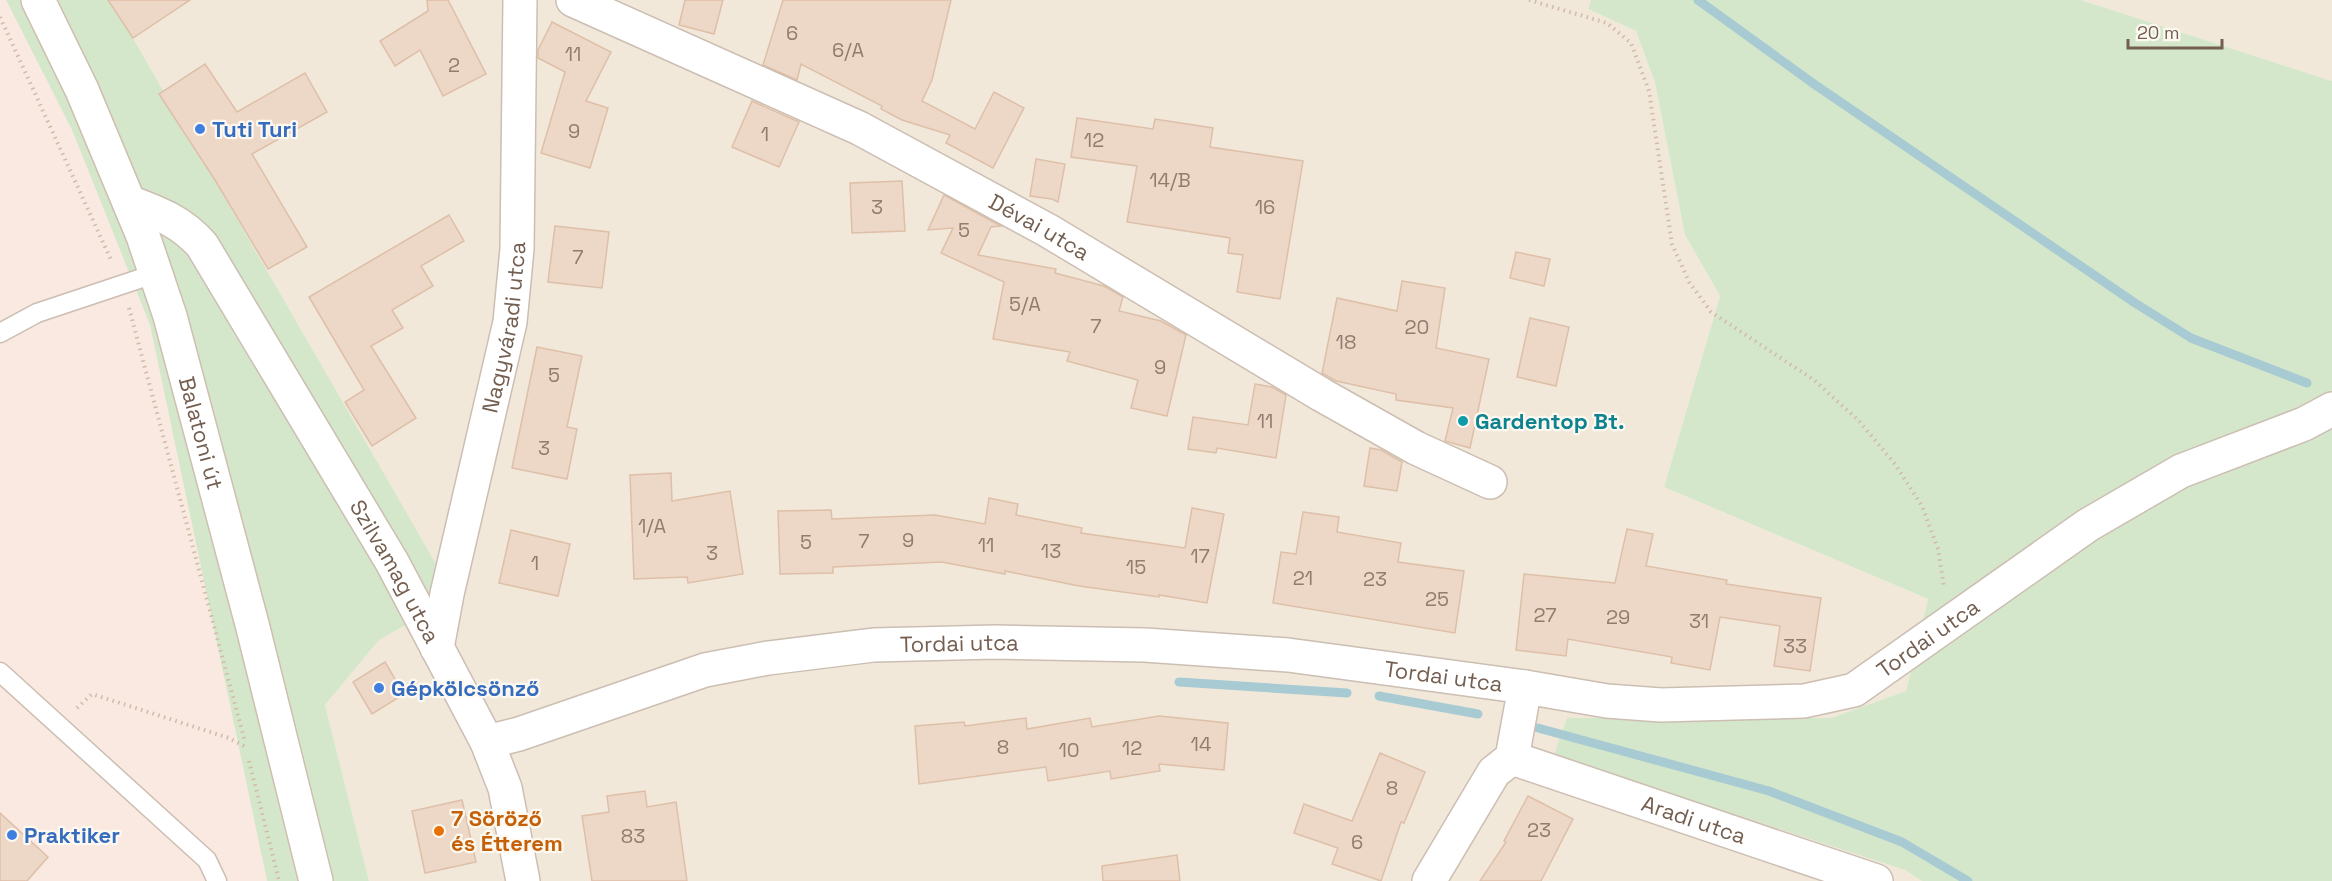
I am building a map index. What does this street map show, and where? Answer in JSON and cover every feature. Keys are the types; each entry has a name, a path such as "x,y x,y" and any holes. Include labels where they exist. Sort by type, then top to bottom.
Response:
{"street":[{"name":"Balatoni út","path":"38,0 82,90 129,202 170,316 252,624 316,881"},
{"name":"Nagyváradi utca","path":"437,648 447,594 510,322 517,249 520,0"},
{"name":"Dévai utca","path":"573,0 859,128 1047,230 1322,396 1416,448 1490,482"},
{"name":"Szilvamag utca","path":"129,202 165,216 192,234 202,245 392,562 437,648 471,730 505,788 523,881"},
{"name":"Szilvamag utca","path":"143,236 175,243 223,280"},
{"name":"Tordai utca","path":"471,730 519,734 705,670 768,658 873,645 996,642 1169,646 1288,655 1525,687 1607,701 1661,705 1804,701 1854,690 2088,525 2181,471 2304,424 2332,409"},
{"path":"1429,881 1494,771 1512,758 1525,687"},
{"name":"Aradi utca","path":"1512,758 1876,881"}],"lane":[{"path":"0,333 37,313 156,273"},
{"path":"0,672 207,860 217,881"}],"path":[{"path":"1529,0 1606,23 1631,43 1649,91 1672,244 1689,282 1711,312 1814,380 1858,420 1895,465 1922,506 1938,549 1951,623"},
{"path":"0,17 98,226 122,284 137,332 279,881"},
{"path":"66,730 78,706 92,694 229,738 246,747"}],"shaded area":[{"path":"0,0 6,0 72,130 150,325 267,881 0,881"},
{"path":"111,0 1591,0 1588,9 1636,31 1655,83 1685,235 1720,296 1664,487 1928,599 1906,691 1831,718 1567,718 1905,870 1922,881 369,881 325,705 379,640 454,596"},
{"path":"2081,0 2332,0 2332,81"}],"green space":[{"path":"6,0 111,0 455,597 379,640 325,705 369,881 267,881 150,325 72,130"},
{"path":"1591,0 2081,0 2332,81 2332,881 1922,881 1905,870 1554,755 1567,718 1831,718 1906,691 1928,599 1664,487 1720,296 1685,235 1655,83 1636,31 1588,9"}],"building":[{"path":"108,0 190,0 133,38"},
{"path":"427,0 448,0 486,74 443,96 420,50 395,66 380,41 428,11"},
{"path":"685,0 723,0 714,34 679,25"},
{"path":"783,0 951,0 932,80 922,101 975,129 994,92 1024,108 993,168 946,143 950,135 902,120 881,109 882,106 801,64 797,80 763,65"},
{"path":"552,22 611,52 586,101 608,108 590,168 541,153 565,72 538,58 538,50"},
{"path":"205,64 237,112 305,73 327,112 252,154 307,247 268,269 215,180 159,94"},
{"path":"752,101 799,122 779,167 732,147"},
{"path":"1077,118 1153,129 1155,119 1213,128 1210,147 1303,161 1280,299 1237,292 1243,255 1228,253 1230,238 1127,222 1137,166 1071,157"},
{"path":"1036,159 1065,164 1058,202 1030,196"},
{"path":"902,181 905,231 852,233 850,183"},
{"path":"944,195 1001,226 991,227 978,255 1056,269 1055,273 1104,286 1123,297 1119,311 1161,321 1186,335 1167,416 1131,408 1138,380 1067,361 1070,352 993,339 1004,282 941,253 953,228 928,230"},
{"path":"449,215 464,241 421,266 433,286 392,310 403,328 371,346 416,418 372,446 345,402 364,390 309,297"},
{"path":"555,226 609,232 602,288 548,282"},
{"path":"1516,252 1550,259 1544,286 1510,278"},
{"path":"1402,281 1445,288 1436,348 1489,359 1470,448 1445,441 1453,408 1396,400 1396,394 1336,381 1322,373 1337,298 1397,311"},
{"path":"1530,318 1569,327 1556,386 1517,377"},
{"path":"537,347 582,356 567,427 577,429 567,479 512,468"},
{"path":"1255,384 1272,387 1286,395 1276,458 1217,448 1216,453 1188,449 1193,417 1248,425"},
{"path":"1370,448 1381,450 1402,462 1397,491 1364,486"},
{"path":"671,473 672,501 730,491 743,574 688,583 687,577 634,579 630,475"},
{"path":"989,498 1018,504 1016,515 1082,528 1081,533 1185,548 1192,508 1224,514 1207,603 1079,586 1005,571 1005,574 942,562 833,567 833,573 780,574 778,511 831,510 832,519 935,515 985,524"},
{"path":"1303,512 1339,517 1337,532 1401,543 1398,562 1464,571 1455,633 1273,603 1281,552 1296,554"},
{"path":"1627,529 1653,534 1646,566 1727,580 1726,584 1821,598 1810,671 1774,666 1780,626 1720,617 1710,670 1671,663 1672,657 1568,639 1566,656 1516,650 1524,574 1615,583"},
{"path":"511,530 570,544 558,596 499,583"},
{"name":"Gépkölcsönző","path":"385,662 404,694 372,714 353,682"},
{"path":"1159,716 1228,723 1224,770 1159,764 1160,771 1111,779 1110,771 1048,781 1046,767 919,784 915,726 964,722 965,726 1026,718 1027,729 1090,718 1092,727"},
{"path":"1380,753 1425,772 1404,823 1401,822 1381,881 1332,864 1338,848 1294,833 1304,804 1352,821"},
{"path":"645,791 647,807 676,802 687,881 592,881 582,816 609,812 607,796"},
{"path":"1528,796 1573,819 1541,881 1480,881 1506,842 1504,841"},
{"path":"462,800 476,862 425,873 412,811"},
{"name":"Praktiker","path":"0,813 48,857 27,881 0,881"},
{"path":"1177,855 1180,881 1103,881 1102,866"}],"waterway":[{"path":"1698,0 1814,84 2135,303 2191,338 2307,383"},
{"path":"1179,682 1347,693"},
{"path":"1379,696 1478,714"},
{"path":"1538,728 1769,791 1902,842 1968,881"}],"place":[{"name":"Tuti Turi","path":"200,129"},
{"name":"Gardentop Bt.","path":"1463,421"},
{"name":"Gépkölcsönző","path":"379,688"},
{"name":"7 Söröző és Étterem","path":"439,831"},
{"name":"Praktiker","path":"12,835"}]}
